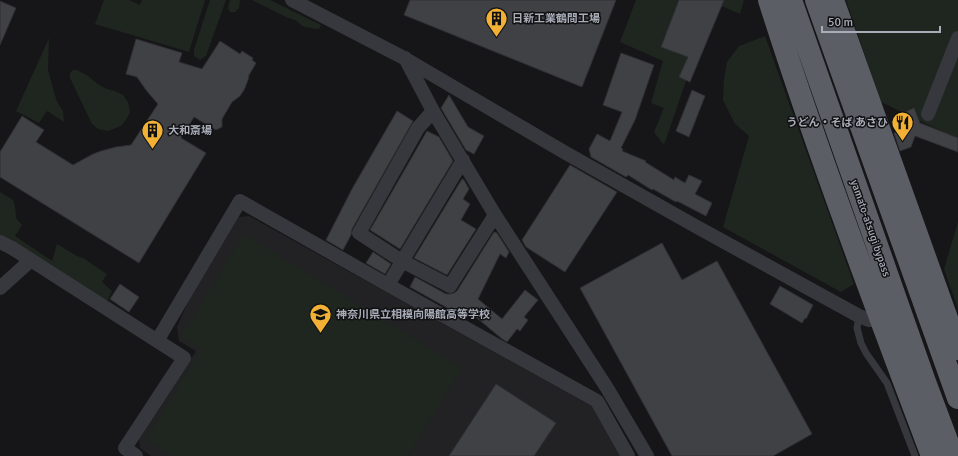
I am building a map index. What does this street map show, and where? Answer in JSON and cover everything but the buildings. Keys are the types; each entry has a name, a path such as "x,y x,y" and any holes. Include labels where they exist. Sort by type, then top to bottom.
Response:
{"highway":[{"path":"769,0 812,130 880,319 932,456"},
{"name":"yamato-atsugi bypass","path":"791,0 952,456"},
{"path":"816,0 958,398"},
{"path":"833,0 958,349"}],"street":[{"path":"292,0 404,58 564,152 696,227 859,316 869,320 880,319"},
{"path":"928,114 958,38"},
{"path":"404,58 433,111 495,215 607,388 646,456"},
{"path":"433,111 418,128 359,233 402,261 450,286 495,215"},
{"path":"388,285 463,160"},
{"path":"157,341 240,201 388,285 597,400 628,456"},
{"path":"0,242 12,248 184,358 125,448 136,456"},
{"path":"0,288 31,260"}],"lane":[{"path":"859,316 857,328 861,343 866,353 887,383 915,456"}],"shaded area":[{"path":"104,0 129,0 140,5 142,0 205,0 189,52 95,24"},
{"path":"210,0 226,0 206,56 200,60 194,56 194,50"},
{"path":"230,0 240,0 239,8 235,12 230,12 228,8"},
{"path":"252,0 270,0 321,25 319,29 304,27 295,20"},
{"path":"636,0 744,0 740,14 724,7 711,8 664,145 654,132 664,108 651,103 663,61 620,42"},
{"path":"846,0 958,0 958,139 881,102"},
{"path":"765,36 854,284 841,292 723,227 749,136 735,124 723,100 724,79 727,62 739,46"},
{"path":"49,38 48,70 57,102 63,111 64,122 47,111 39,123 16,111"},
{"path":"73,70 77,70 88,76 99,85 107,89 123,95 128,102 130,112 121,126 108,131 98,129 92,124 70,78 70,73"},
{"path":"0,192 13,200 16,218 22,225 15,236 52,261 57,244 83,258 107,274 102,282 112,291 107,302 0,237"},
{"name":"神奈川県立相模向陽館高等学校","path":"249,216 593,407 621,456 151,456 140,448 139,439 196,351 179,341 177,327 188,302 239,217"},
{"path":"958,222 958,309 944,269"},
{"name":"神奈川県立相模向陽館高等学校","path":"244,234 462,368 408,456 171,456 146,440 201,349 181,337"}],"place":[{"name":"日新工業鶴間工場","path":"496,38"},
{"name":"うどん・そば あさひ","path":"903,142"},
{"name":"大和斎場","path":"152,150"},
{"name":"神奈川県立相模向陽館高等学校","path":"320,334"}]}
